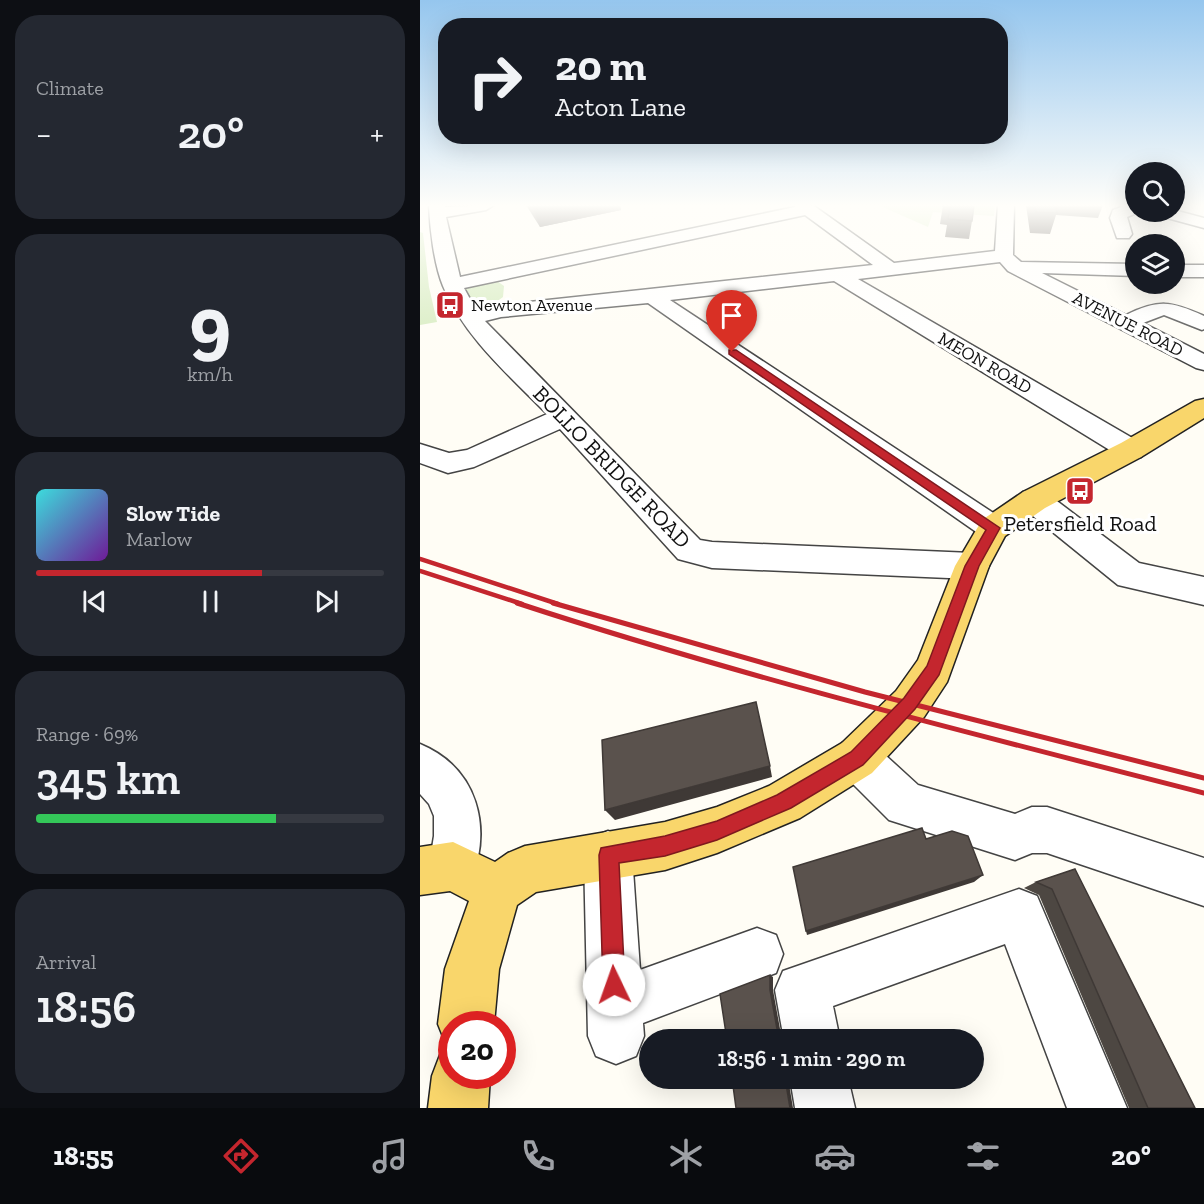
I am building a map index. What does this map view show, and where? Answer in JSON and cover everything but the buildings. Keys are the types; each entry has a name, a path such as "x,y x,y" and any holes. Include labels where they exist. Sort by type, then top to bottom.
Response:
{"main road":[{"path":"467,1011 472,969 498,890 525,870 665,846 717,830 784,802 857,758 909,704 933,670 972,566 993,528 1034,500 1131,450 1204,407"},
{"path":"436,869 498,890"},
{"path":"458,1108 460,1089"}],"street":[{"name":"BOLLO BRIDGE ROAD","path":"446,257 452,285 470,318 495,347 690,550 712,555 972,566"},
{"path":"452,285 580,257"},
{"path":"873,257 890,269"},
{"path":"1009,257 1010,261"},
{"path":"470,318 501,311 916,266 1010,261 1125,269"},
{"name":"AVENUE ROAD","path":"1010,261 1204,363"},
{"path":"1185,271 1204,271"},
{"name":"MEON ROAD","path":"839,276 1131,450"},
{"path":"655,296 667,308 993,528"},
{"path":"1126,323 1160,307 1167,307 1203,322"},
{"path":"420,453 448,463 474,458 563,417"},
{"path":"1034,500 1130,575 1204,591"},
{"path":"857,758 905,804 1015,837 1032,830 1047,830 1204,882"},
{"path":"420,766 444,787 457,813 458,842 436,869"},
{"path":"608,855 616,1021 757,954"},
{"path":"810,1029 802,990 1018,914 1097,1108"},
{"path":"821,1089 825,1108"}],"green space":[{"path":"420,257 426,257 429,287 437,322 420,325"},
{"path":"493,278 504,286 503,297 492,305 472,309 461,285"}],"railway":[{"path":"420,559 558,604"},
{"path":"420,571 522,604"},
{"path":"517,603 773,680 1204,793"},
{"path":"553,603 865,692 1204,778"}],"place":[{"name":"Newton Avenue","path":"450,305"},
{"name":"Petersfield Road","path":"1080,491"}],"route":[{"path":"614,985 608,855 665,846 717,830 784,802 857,758 909,704 933,670 972,566 993,528 732,352"}]}
